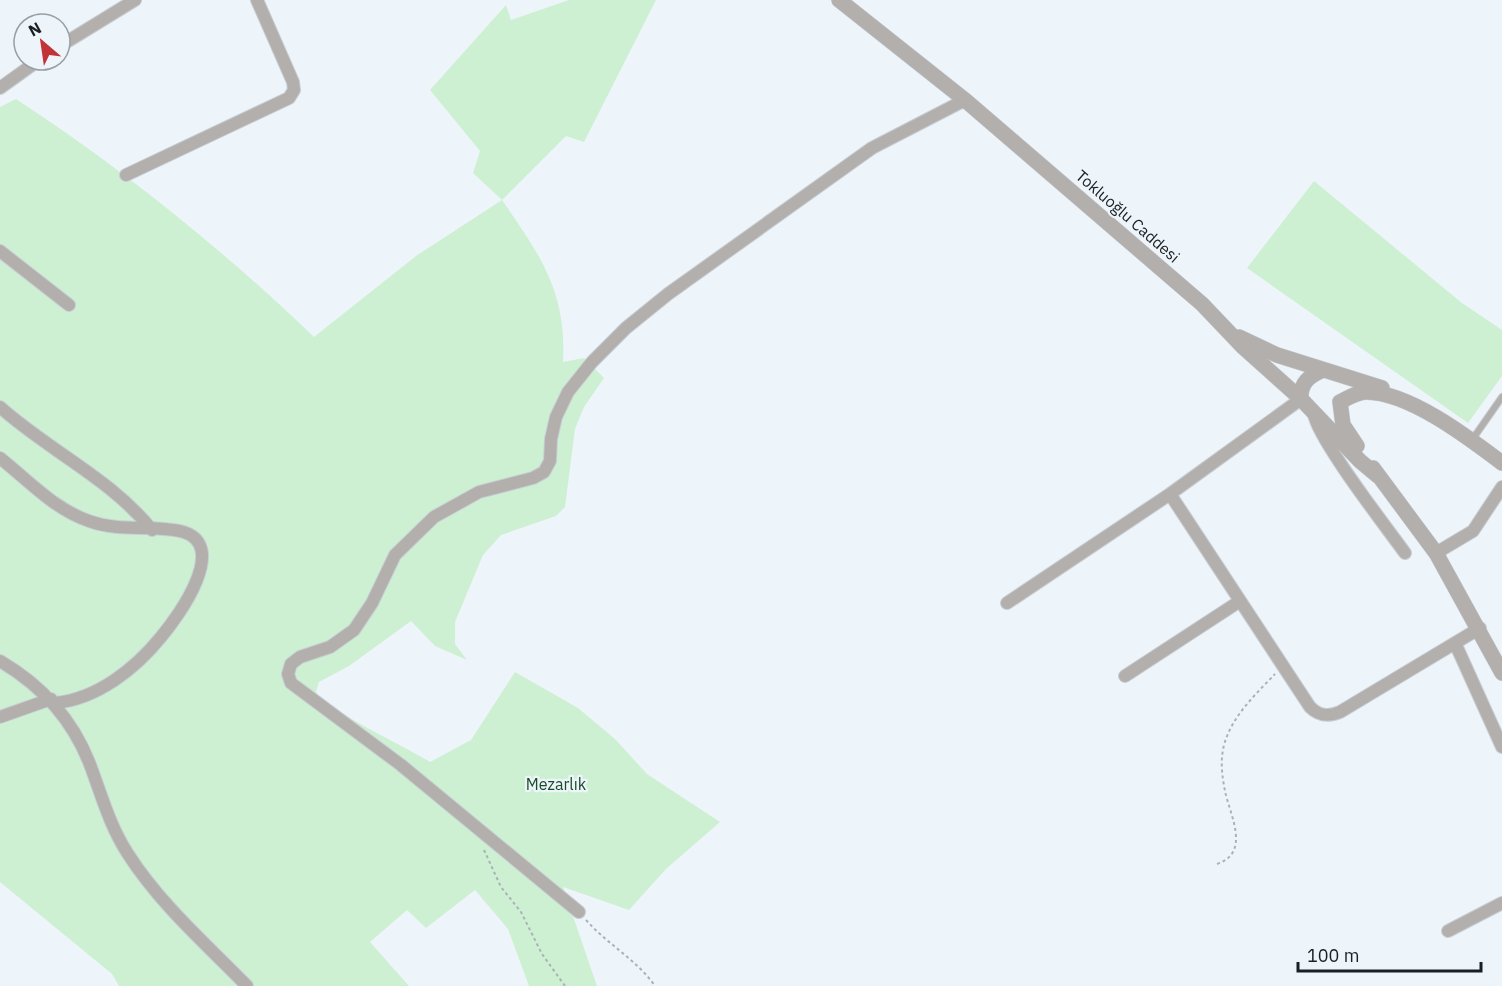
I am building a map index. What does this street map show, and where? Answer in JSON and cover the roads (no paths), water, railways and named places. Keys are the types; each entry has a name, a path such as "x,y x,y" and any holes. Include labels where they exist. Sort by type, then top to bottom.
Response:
{"street":[{"path":"72,38 135,0"},
{"path":"126,175 289,98 294,90 293,82 257,0"},
{"name":"Tokluoğlu Caddesi","path":"839,0 965,100 1186,290 1378,476"},
{"path":"856,0 882,34"},
{"path":"0,88 22,72"},
{"path":"579,912 401,765 291,683 288,674 291,663 300,657 330,647 354,630 372,603 395,555 443,511 479,492 532,478 544,472 550,461 551,439 556,417 568,392 608,345 647,310 872,148 965,100"},
{"path":"0,251 69,305"},
{"path":"1232,333 1277,355 1387,390 1402,401 1472,440 1502,463"},
{"path":"1007,603 1170,494 1301,399 1302,388 1306,380 1330,372"},
{"path":"1330,372 1341,390 1340,402"},
{"path":"1402,401 1364,392 1314,412 1315,422 1327,442 1405,553"},
{"name":"Tokluoğlu Caddesi","path":"1340,402 1345,429 1436,554 1480,628 1502,673"},
{"path":"0,407 35,437 113,489 152,530"},
{"path":"0,458 56,504 78,517 112,527 180,531 192,537 199,546 202,562 189,598 160,639 133,666 87,696 53,701 0,717"},
{"path":"1436,554 1473,531 1502,487"},
{"path":"1170,494 1283,667 1310,707 1318,714 1329,715 1480,628"},
{"path":"1125,676 1240,601"},
{"path":"1455,643 1502,747"},
{"path":"0,661 53,701 82,746 107,814 133,861 160,897 247,986"},
{"path":"1448,931 1502,903"}],"lane":[{"path":"1472,440 1502,397"}],"park label":[{"name":"Mezarlık","path":"556,784"}]}
